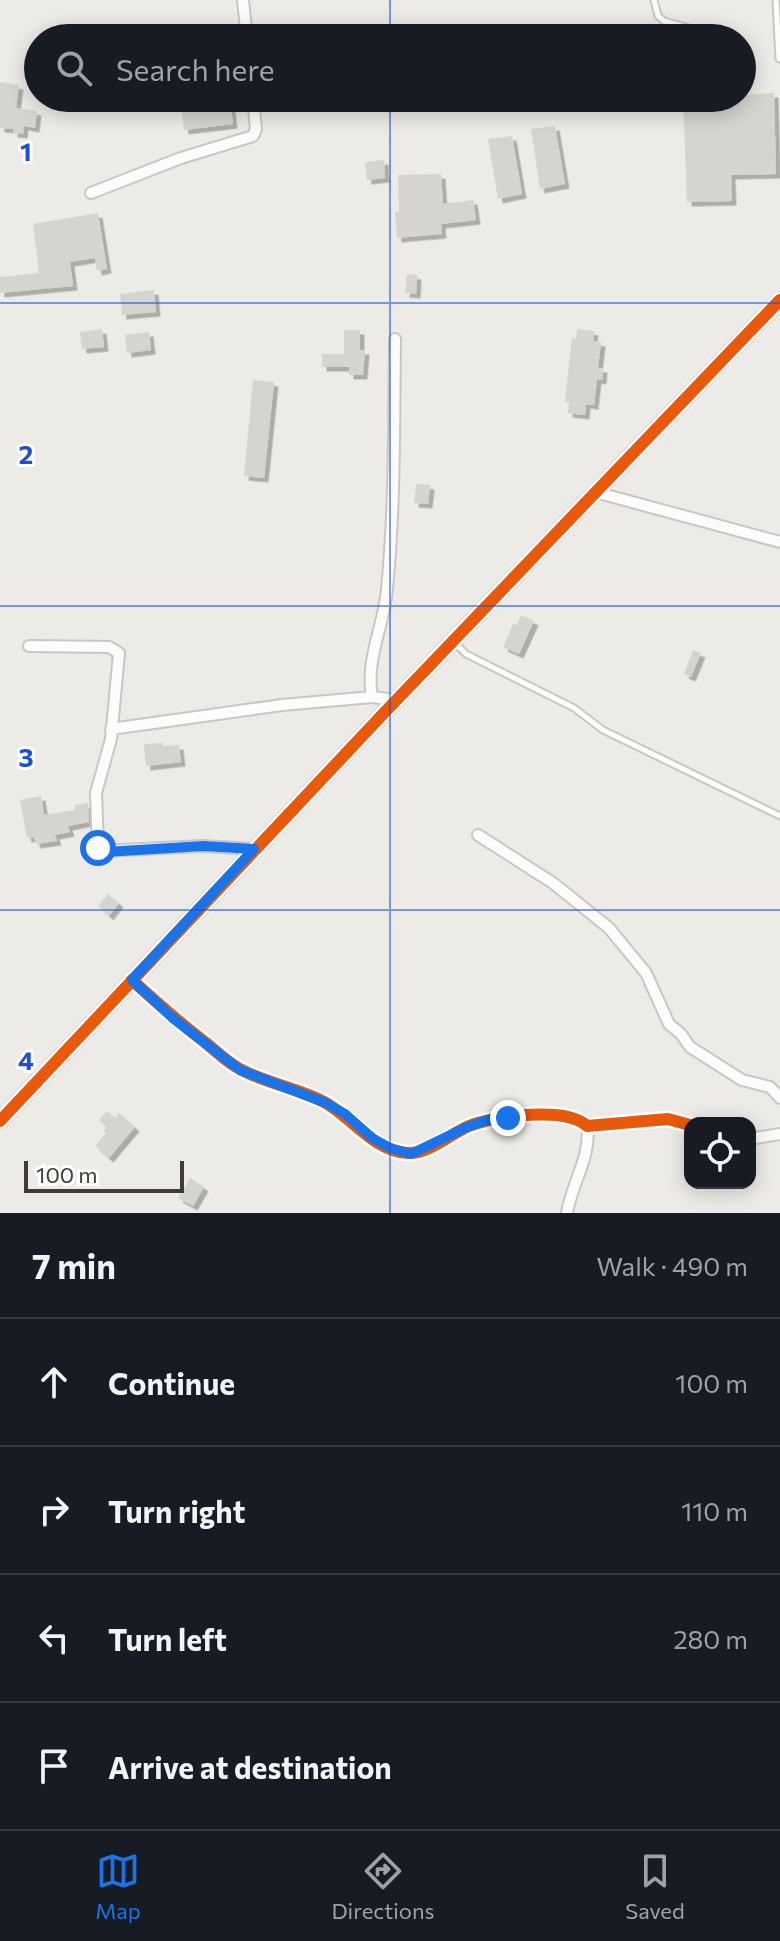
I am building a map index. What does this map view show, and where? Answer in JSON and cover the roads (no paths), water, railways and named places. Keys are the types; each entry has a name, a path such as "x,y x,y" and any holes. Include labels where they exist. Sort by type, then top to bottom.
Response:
{"street":[{"path":"243,0 246,24"},
{"path":"91,193 181,158 253,136 256,129 254,112"},
{"path":"0,1121 254,849 780,300"},
{"path":"372,697 369,673 385,611 387,588 395,339"},
{"path":"595,492 780,542"},
{"path":"29,646 109,647 119,653 111,729 96,793 98,848 101,851 203,846 254,849"},
{"path":"111,729 213,713 372,697 396,700"},
{"path":"478,835 553,883 609,928 641,966 669,1024 690,1047 742,1080 770,1087 780,1098"},
{"path":"132,980 174,1019 240,1070 326,1103 345,1114 372,1138 402,1152 411,1154 422,1151 487,1120 566,1115 581,1120 587,1126 589,1137 567,1213"},
{"path":"587,1126 668,1119 684,1123"},
{"path":"756,1138 780,1134"}],"lane":[{"path":"654,0 658,16 675,24"},
{"path":"776,0 779,59"},
{"path":"453,641 466,654 574,708 603,730 780,816"}]}
